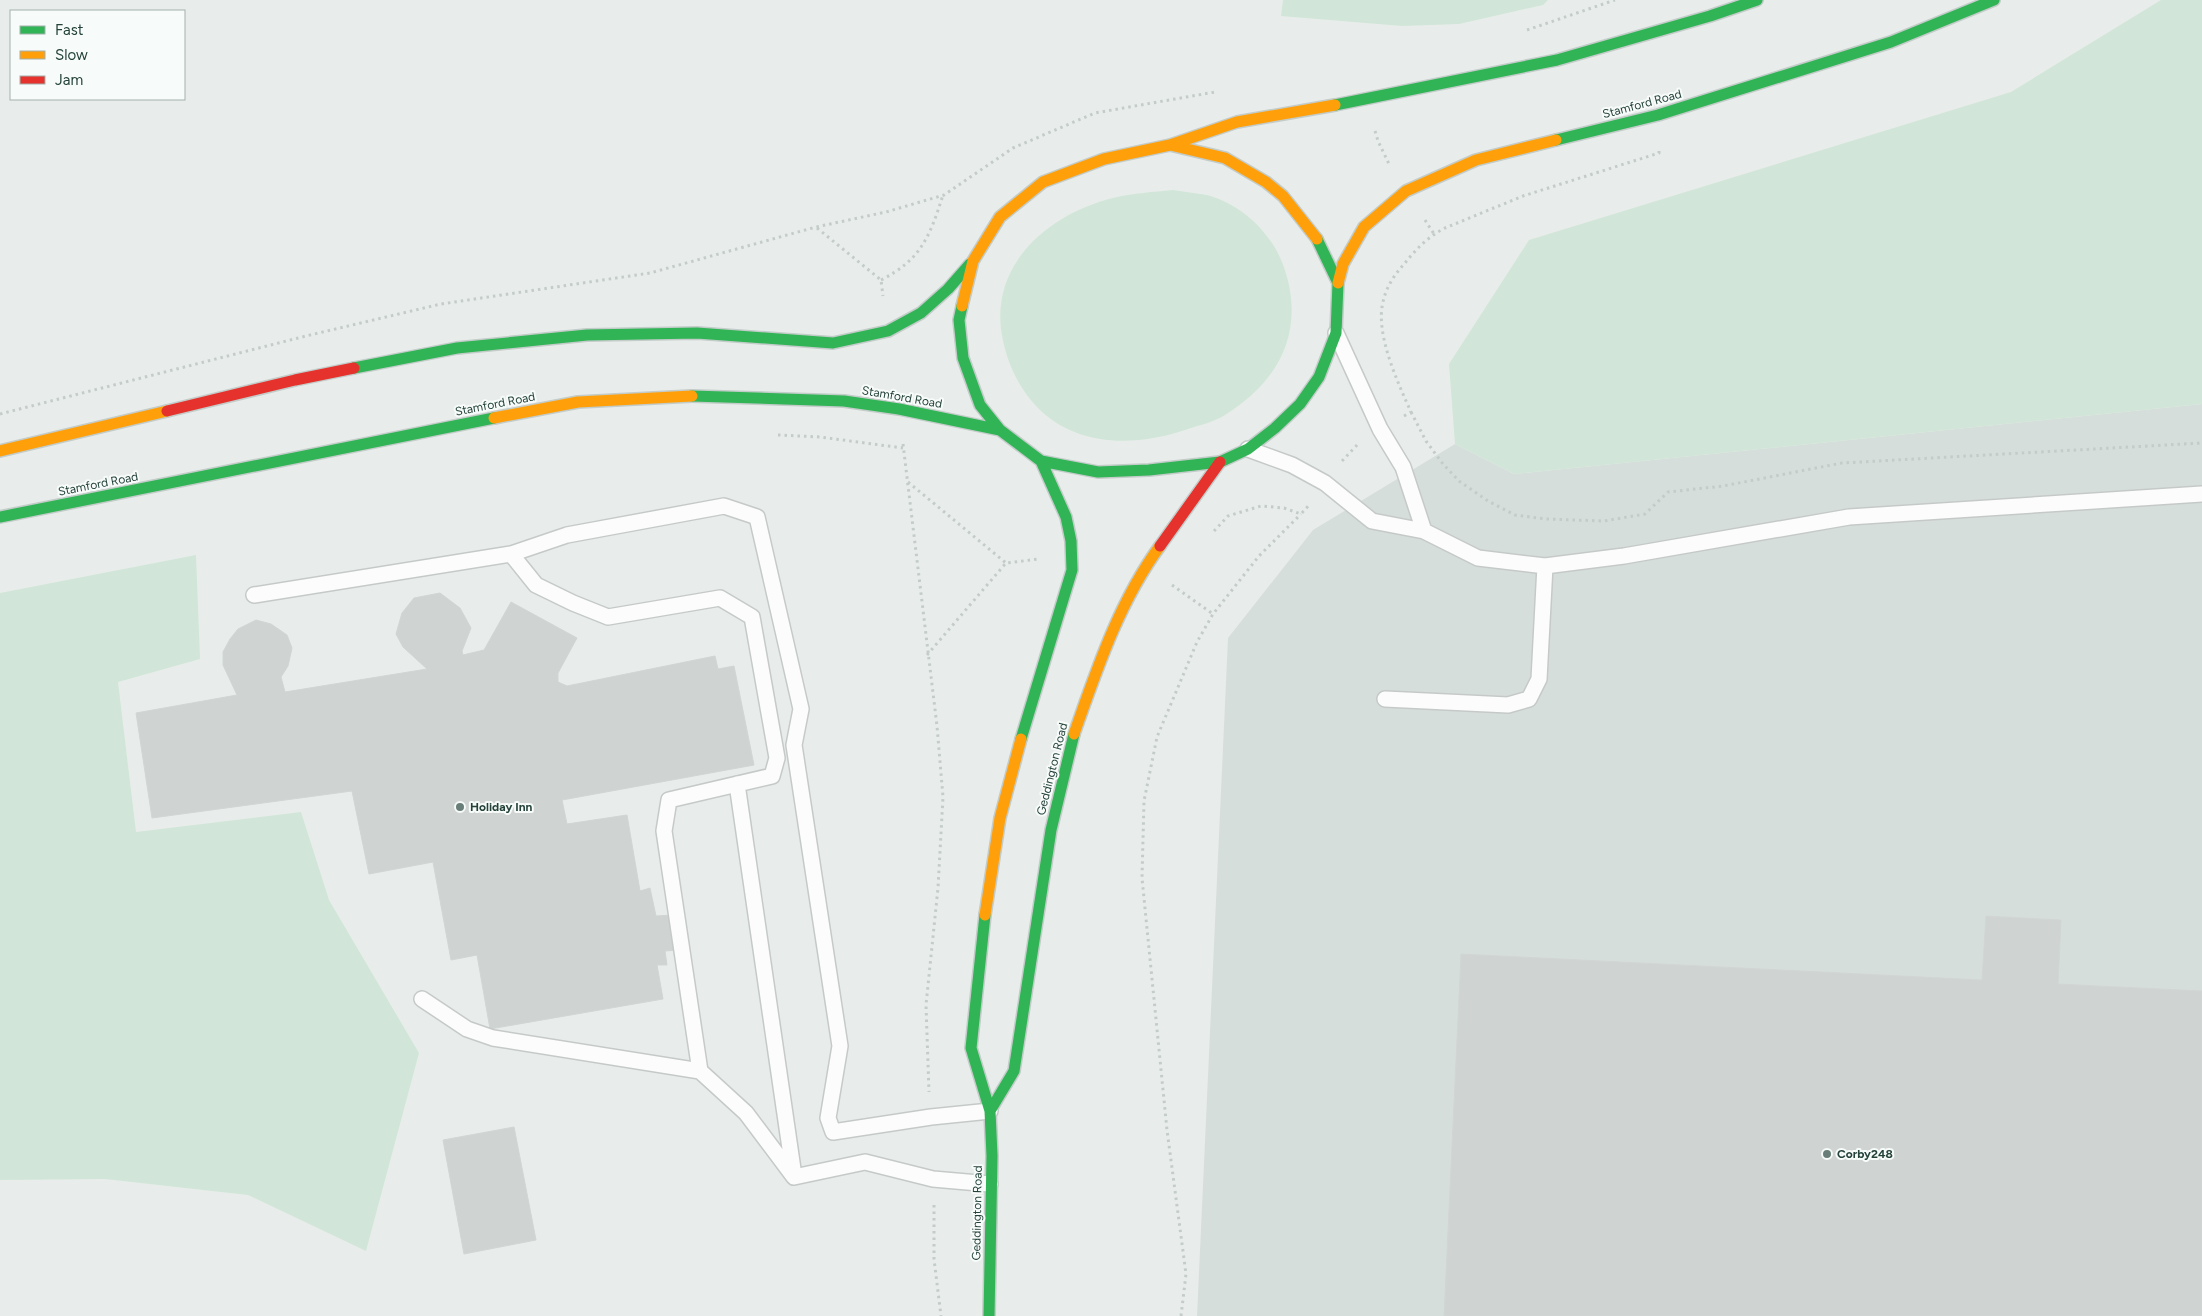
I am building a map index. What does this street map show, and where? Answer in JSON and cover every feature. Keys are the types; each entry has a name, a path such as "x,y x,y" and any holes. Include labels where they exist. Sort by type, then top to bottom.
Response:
{"main road":[{"path":"0,451 295,380 457,348 587,335 697,333 833,343 888,331 921,313 948,289 973,261 1000,217 1043,182 1104,159 1170,145 1236,122 1368,99 1557,60 1710,16 1757,0"},
{"name":"Stamford Road","path":"1338,283 1343,264 1364,227 1406,191 1476,160 1658,115 1712,99 1820,63 1891,42 1994,0"},
{"path":"973,261 959,320 963,358 980,405 1000,430 1021,448 1041,461 1098,472 1149,470 1220,462 1248,450 1300,404 1319,377 1336,333 1338,283 1317,239 1283,196 1266,182 1225,158 1170,145"},
{"name":"Stamford Road","path":"0,516 578,402 700,396 844,401 899,409 1000,430"},
{"name":"Geddington Road","path":"989,1316 990,1111 971,1048 981,940 1002,808 1028,711 1072,570 1071,541 1066,516 1041,461"},
{"name":"Geddington Road","path":"990,1111 1014,1071 1022,1003 1051,830 1072,740 1100,660 1125,604 1144,568 1220,462"}],"lane":[{"path":"1336,333 1380,428 1403,468 1424,530"},
{"path":"1248,450 1292,465 1325,483 1372,521 1424,530 1478,558 1544,566 1624,556 1849,517 2202,494"},
{"path":"254,595 511,554 566,535 724,506 757,517 801,710 794,745 840,1046 828,1118 833,1132 931,1117 990,1111"},
{"path":"511,554 536,585 608,617 720,598 752,617 777,758 772,776 669,800 664,831 700,1071"},
{"path":"1385,699 1508,705 1529,699 1539,678 1544,566"},
{"path":"737,784 794,1177"},
{"path":"422,1000 467,1030 493,1038 700,1071 746,1113 794,1177"},
{"path":"794,1177 865,1162 933,1179 990,1184"}],"path":[{"path":"1525,30 1615,0"},
{"path":"1374,127 1386,160"},
{"path":"1659,154 1523,196 1434,234 1412,254 1394,276 1382,303 1383,335 1394,373 1426,441 1443,464 1459,481 1488,501 1514,515 1546,519 1604,521 1644,514 1668,492 1723,486 1842,464 2202,443"},
{"path":"0,414 306,336 441,304 650,273 816,227 886,212 944,195 933,228 920,250 901,270 881,280"},
{"path":"1427,223 1434,234"},
{"path":"816,227 881,280 882,296"},
{"path":"1398,418 1411,412"},
{"path":"775,434 829,438 903,448 937,726 943,797 938,888 926,1005 928,1080"},
{"path":"1340,463 1359,443"},
{"path":"907,482 1006,563"},
{"path":"1181,1316 1186,1274 1167,1130 1142,878 1144,800 1157,737 1197,642 1213,614 1259,556 1312,501"},
{"path":"1211,534 1228,516 1261,506 1284,508 1301,514"},
{"path":"927,656 1006,563 1042,559"},
{"path":"1171,593 1179,579"},
{"path":"1168,583 1213,614"},
{"path":"934,1209 934,1260 941,1316"}],"shaded area":[{"path":"2202,404 2202,1316 1197,1316 1228,638 1313,530 1455,444 1514,474"}],"green space":[{"path":"1283,0 1548,0 1543,5 1459,24 1402,26 1281,16"},
{"path":"2161,0 2202,0 2202,404 1514,474 1455,444 1449,364 1529,240 2011,92"},
{"path":"1173,190 1207,195 1231,205 1252,220 1269,239 1282,262 1289,286 1292,308 1290,329 1284,349 1275,368 1245,401 1225,415 1212,421 1168,435 1128,441 1107,440 1069,430 1052,420 1036,406 1012,370 1005,350 1001,329 1001,304 1007,282 1017,261 1031,243 1069,215 1090,205 1113,198"},
{"path":"196,555 200,659 118,682 136,832 301,812 329,900 419,1053 366,1251 248,1195 105,1179 0,1180 0,593"}],"building":[{"name":"Holiday Inn","path":"440,593 460,608 471,628 462,651 463,655 484,650 511,602 577,638 558,673 558,682 567,686 715,656 718,669 734,666 754,765 562,800 567,824 627,815 640,891 650,888 656,916 673,915 678,950 665,951 667,965 657,965 663,999 490,1029 477,955 451,960 433,862 369,874 352,791 152,818 136,713 237,695 223,665 223,652 238,629 256,620 271,624 287,635 292,648 288,666 281,677 285,692 427,669 403,647 396,634 402,613 414,598"},
{"name":"Corby248","path":"1986,916 2061,920 2058,984 2202,991 2202,1316 1444,1316 1461,954 1982,980"},
{"path":"514,1127 536,1240 464,1254 443,1140"}],"traffic: fast":[{"path":"1335,105 1557,60 1710,16 1757,0"},
{"path":"1556,140 1658,115 1891,42 1994,0"},
{"path":"962,306 959,320 963,358 980,405 1000,430 1041,461 1098,472 1149,470 1220,462 1248,449 1275,428 1300,404 1319,377 1336,333 1338,283 1317,239"},
{"path":"354,368 457,348 587,335 697,333 833,343 888,331 921,313 948,289 970,264"},
{"path":"692,396 844,401 899,409 1000,430"},
{"path":"0,517 494,418"},
{"path":"1021,739 1072,570 1071,541 1066,517 1041,461"},
{"path":"990,1111 1014,1071 1051,830 1074,734"},
{"path":"985,915 971,1048 990,1111 992,1156 989,1316"}],"traffic: slow":[{"path":"1170,145 1237,122 1335,105"},
{"path":"1338,283 1343,264 1364,227 1406,191 1476,160 1556,140"},
{"path":"1170,145 1225,158 1266,182 1283,196 1317,239"},
{"path":"962,306 973,261 1000,217 1043,182 1104,159 1170,145"},
{"path":"494,418 578,402 692,396"},
{"path":"0,451 167,411"},
{"path":"1074,734 1110,637 1132,590 1160,546"},
{"path":"985,915 1000,818 1021,739"}],"traffic: jam":[{"path":"167,411 295,380 354,368"},
{"path":"1160,546 1220,462"}],"place":[{"name":"Holiday Inn","path":"460,807"},
{"name":"Corby248","path":"1827,1154"}]}
